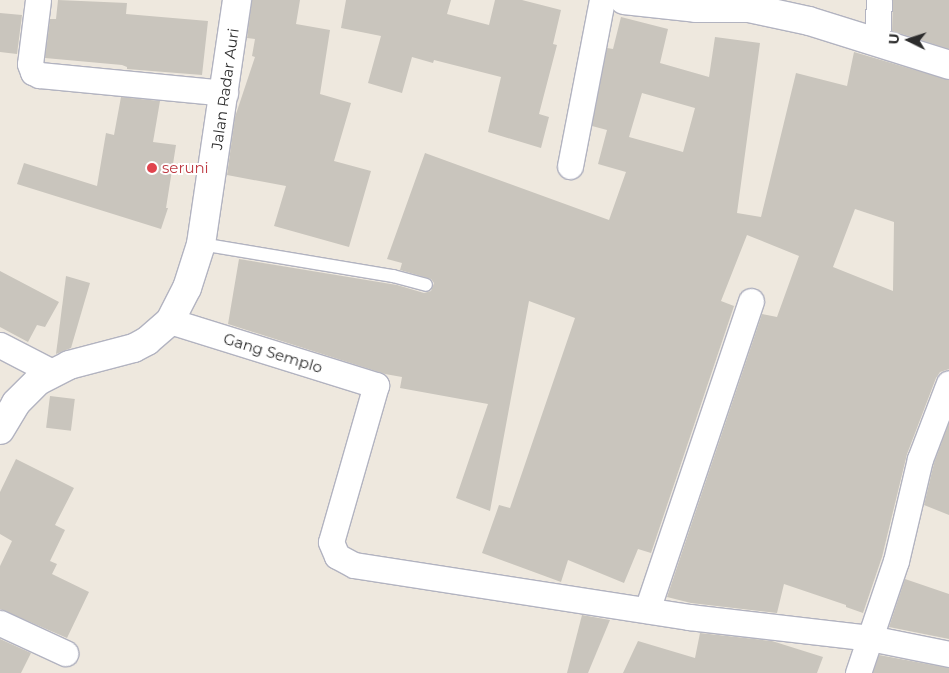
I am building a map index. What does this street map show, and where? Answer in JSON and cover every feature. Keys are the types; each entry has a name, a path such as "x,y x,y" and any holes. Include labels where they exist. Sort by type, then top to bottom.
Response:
{"main road":[{"name":"Jalan Radar Auri","path":"0,430 25,392 52,372 69,365 134,348 147,341 170,321 187,288 201,244 225,94 237,0"},
{"path":"624,0 749,8 810,21 949,65"}],"street":[{"path":"38,0 30,64 33,72 40,75 225,94"},
{"path":"570,166 602,0"},
{"path":"877,41 878,0"},
{"path":"751,301 647,610 689,617 870,638 949,654"},
{"name":"Gang Semplo","path":"170,321 376,385 331,542 337,556 354,565 647,610"},
{"path":"0,345 52,372"},
{"path":"858,673 896,561 920,459 949,383"},
{"path":"0,622 65,652"}],"lane":[{"path":"201,244 357,269 426,285"}],"building":[{"path":"58,0 127,3 126,14 208,21 202,75 127,69 127,67 122,65 45,58 50,19 56,19"},
{"path":"252,0 300,0 296,24 330,30 320,94 351,103 334,161 371,171 349,247 274,226 286,186 227,175 235,117 255,57 252,56 255,39 247,38"},
{"path":"346,0 451,0 447,14 489,25 495,0 522,0 561,10 553,44 557,45 539,114 549,117 541,148 488,132 501,77 434,60 433,63 412,57 402,93 368,83 381,36 341,28"},
{"path":"893,0 949,0 949,49 892,31"},
{"path":"0,13 22,15 17,54 0,52"},
{"path":"621,17 668,29 660,63 709,77 715,37 760,43 737,213 761,217 796,73 847,86 854,52 949,80 949,369 940,372 936,378 907,454 882,557 863,613 846,607 846,605 784,584 777,613 691,603 667,597 762,314 777,317 799,256 747,235 721,301 734,306 651,553 638,549 624,583 568,560 561,582 482,553 499,505 510,508 575,318 529,301 490,511 456,498 488,404 400,388 402,377 385,374 228,324 239,259 397,285 424,293 431,291 434,283 431,279 400,270 402,263 387,259 425,153 609,220 626,172 598,164 607,130 592,126 607,48 613,49","holes":["642,93 695,108 683,152 629,137","855,209 894,222 893,291 833,267"]},
{"path":"121,97 160,101 153,142 176,145 166,208 168,208 161,229 17,184 24,163 97,186 106,133 114,135"},
{"path":"0,271 59,302 45,327 37,325 28,342 0,327"},
{"path":"66,276 90,283 71,348 56,354"},
{"path":"50,396 75,399 71,431 46,428"},
{"path":"949,423 949,515 924,505 934,463"},
{"path":"16,459 74,488 55,525 65,530 50,561 57,564 52,574 89,592 67,638 0,609 0,566 12,541 0,534 0,492"},
{"path":"905,579 949,594 949,639 889,627"},
{"path":"582,615 610,620 588,673 567,673"},
{"path":"700,633 772,641 823,657 817,673 623,673 638,641 695,658"},
{"path":"0,639 31,653 21,673 0,673"},
{"path":"879,655 949,668 949,673 873,673"}],"place":[{"name":"seruni","path":"152,168"}]}
